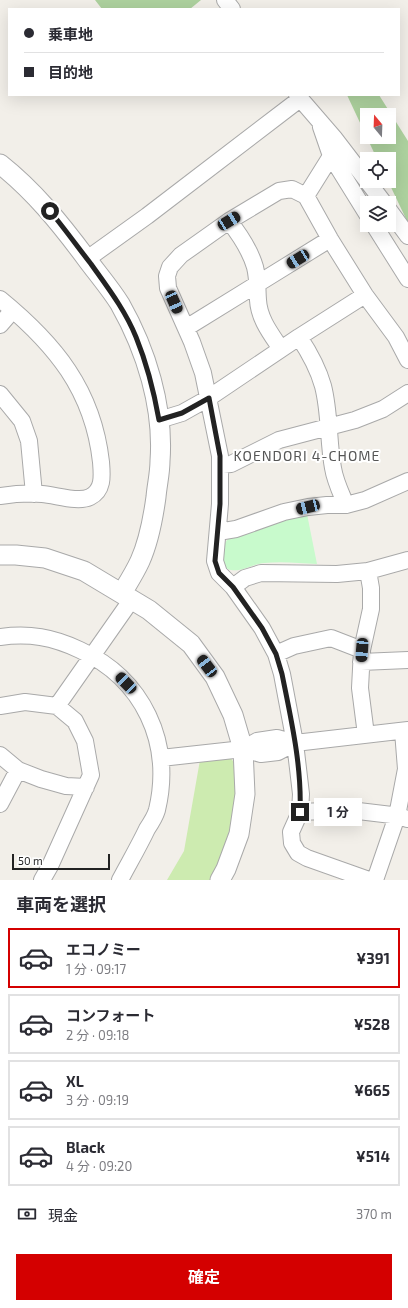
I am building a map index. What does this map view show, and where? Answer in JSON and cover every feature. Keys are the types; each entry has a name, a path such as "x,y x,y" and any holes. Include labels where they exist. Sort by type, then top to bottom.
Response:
{"street":[{"path":"225,0 231,8"},
{"path":"87,259 147,216 298,97 335,139 379,196"},
{"path":"319,121 331,156 360,203"},
{"path":"306,196 331,156"},
{"path":"0,164 36,196 63,226 119,303 136,337 149,374 159,420 160,460 151,529 140,561 127,596 93,656 57,706"},
{"path":"370,880 307,858 298,853 292,843 291,832 300,812 301,794 295,743 282,674 276,654 262,628 233,587 219,573 215,561 220,504 220,456 203,373 186,328 168,288 167,276 170,267 181,255 229,221 279,191 292,189 306,196 330,239 366,295 396,337 408,360"},
{"path":"396,220 408,236"},
{"path":"229,221 248,249 255,266 260,311 266,327 281,349"},
{"path":"378,232 408,279"},
{"path":"186,328 330,239"},
{"path":"159,420 182,413 209,398 299,337 366,295"},
{"path":"0,300 34,328 55,352 86,401 100,453 102,476 102,484 95,494 85,499 79,500 34,494 0,496"},
{"path":"0,325 13,310"},
{"path":"299,337 318,370 327,408 333,469 339,490 346,505"},
{"path":"220,465 231,464 279,440 355,420 383,408 408,393"},
{"path":"0,394 22,421 29,441 34,494"},
{"path":"218,532 236,529 284,512 308,507 346,505 365,500 408,481"},
{"path":"0,555 45,558 84,571 149,610 191,644 215,677 233,715 243,749 244,794 239,834 220,880"},
{"path":"233,587 245,578 261,573 337,574 368,571 408,560"},
{"path":"366,735 360,688 362,656 371,609 371,588 368,571"},
{"path":"0,637 33,635 65,643 93,656 105,663 117,673 146,708 153,725 161,758 161,786 156,812 120,880"},
{"path":"276,654 294,646 331,638 362,656 408,660"},
{"path":"0,706 25,702 57,706 75,721 85,741 91,775 50,866 42,880"},
{"path":"161,758 243,749 257,740 277,738 295,743 405,730 406,769 403,818 375,880"},
{"path":"0,755 18,770 66,786 86,787"},
{"path":"0,804 18,770"},
{"path":"300,812 350,810 403,818"}],"green space":[{"path":"95,0 201,0 191,8 101,8"},
{"path":"347,96 380,96 387,108 360,108 360,123"},
{"path":"396,122 408,141 408,223 391,188 396,188 396,152 374,152 370,144 396,144"},
{"path":"307,514 317,564 271,562 235,570 231,570 224,565 222,561 222,551 228,539 270,524"},
{"path":"230,757 238,768 233,817 221,859 210,880 167,880 184,851 200,760"}],"district":[{"name":"KOENDORI 4-CHOME","path":"307,455"}],"route":[{"path":"50,211 63,226 119,303 136,337 142,353 155,397 159,420 182,413 209,398 220,456 220,504 215,561 219,573 233,587 247,605 276,654 282,674 295,743 301,794 300,812"}]}
